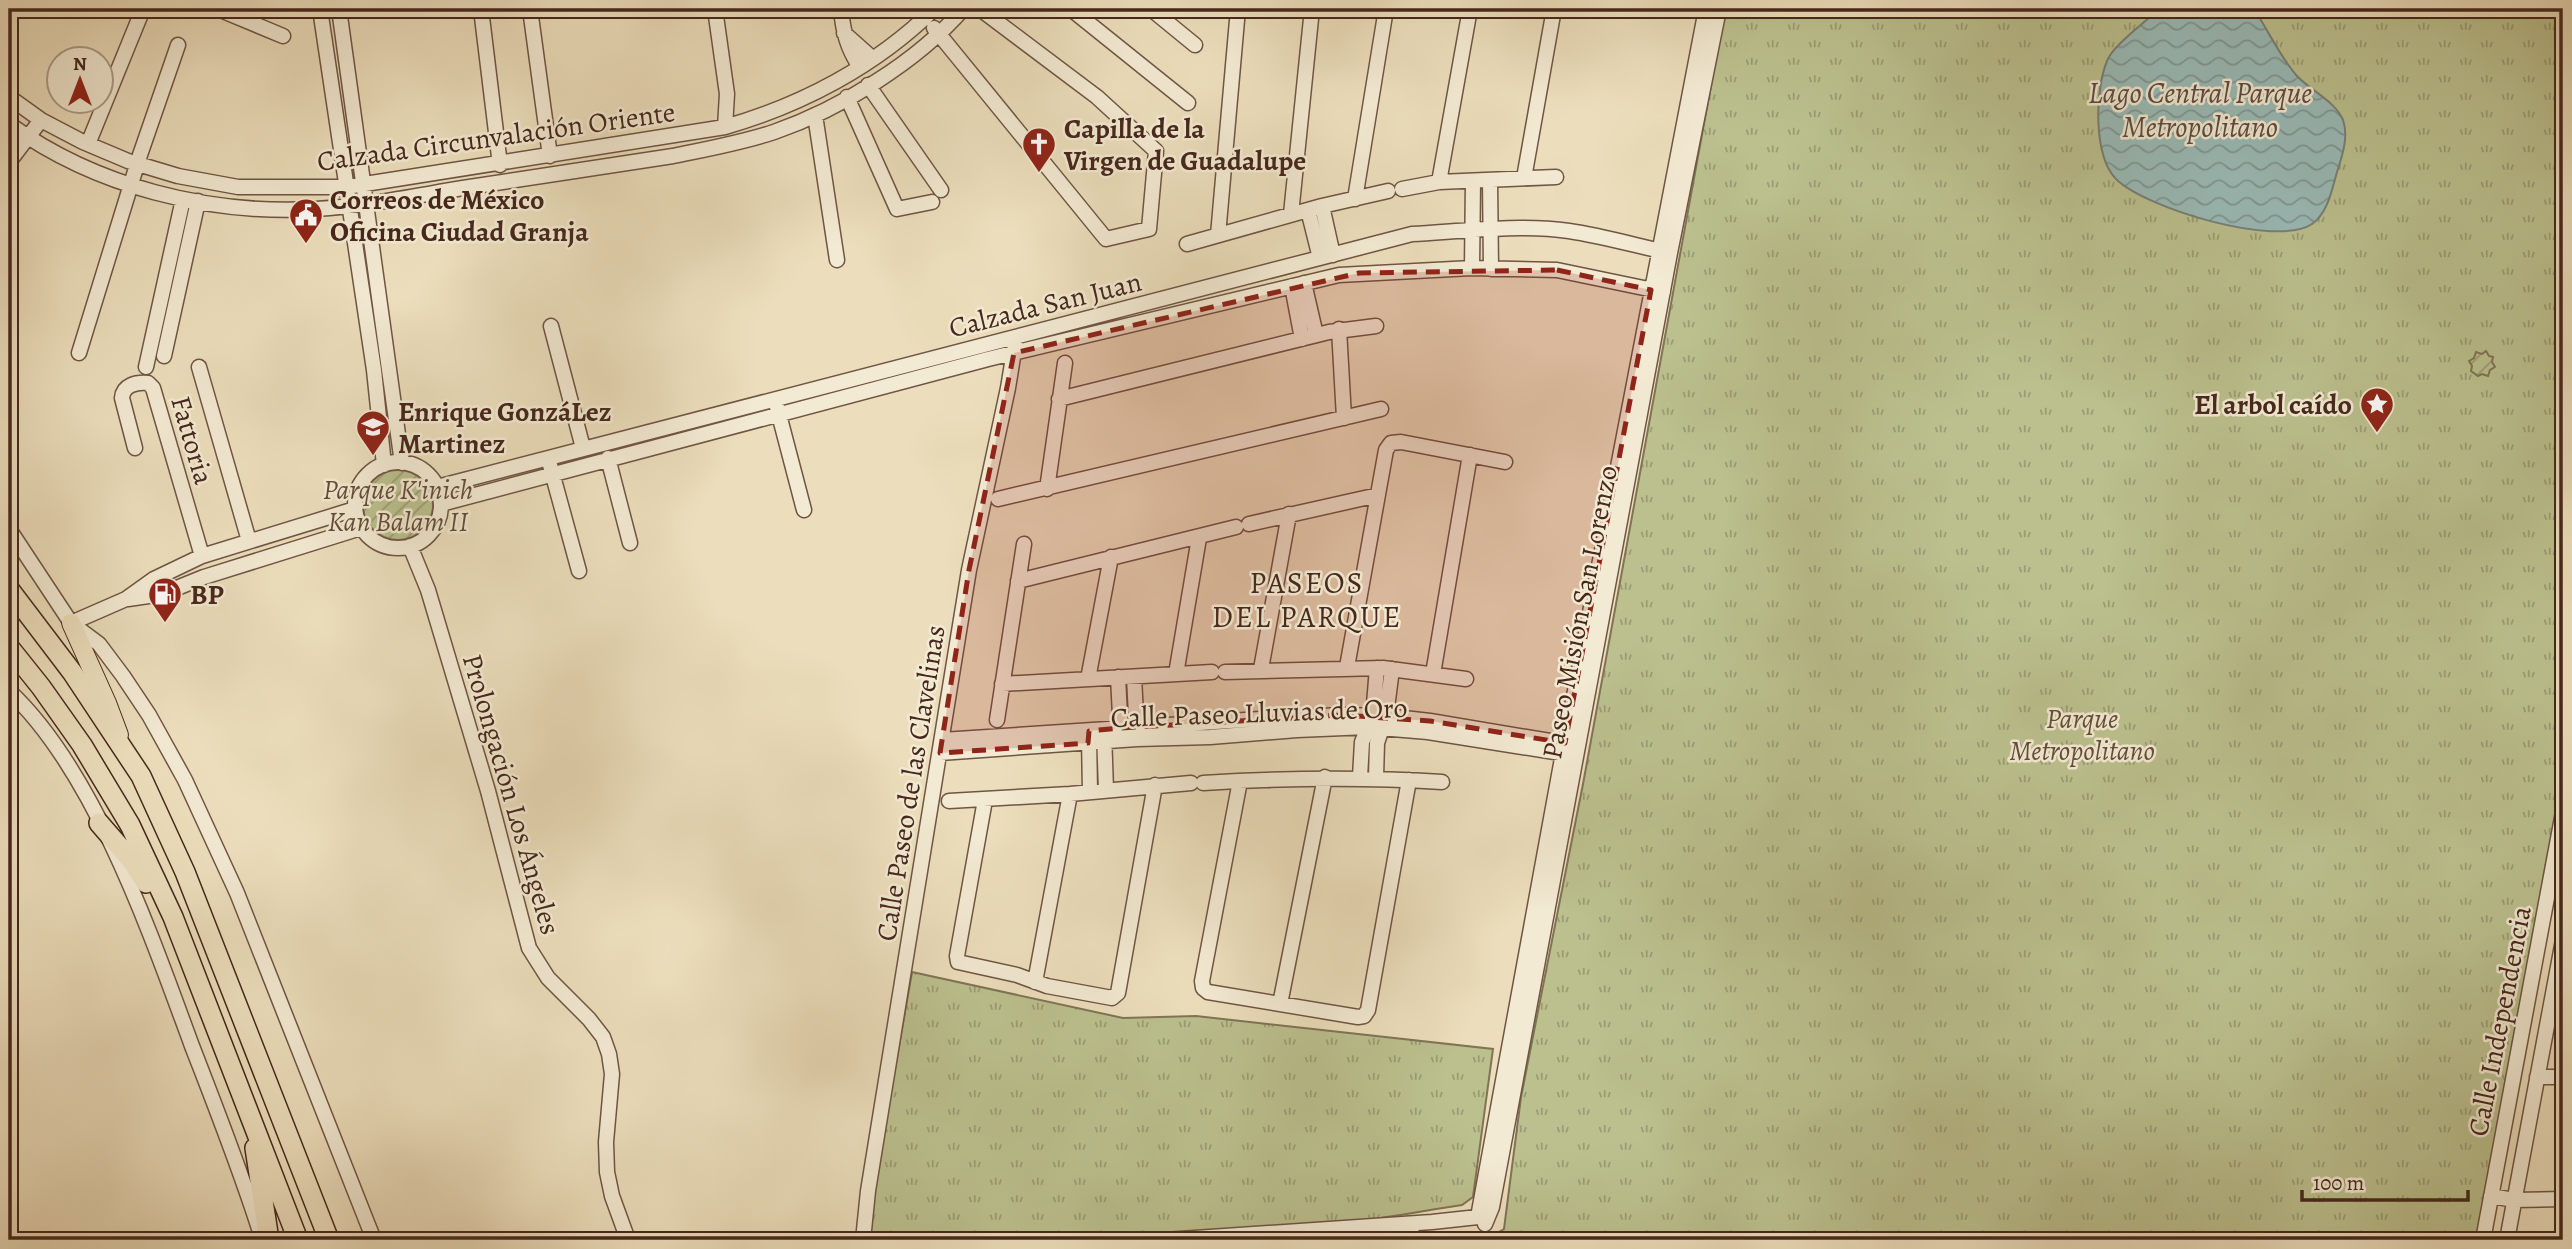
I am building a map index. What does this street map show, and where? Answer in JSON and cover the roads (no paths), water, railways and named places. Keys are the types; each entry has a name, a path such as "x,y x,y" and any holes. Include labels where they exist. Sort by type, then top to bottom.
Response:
{"highway":[{"path":"9,589 72,672 141,776 185,872 329,1240"},
{"path":"9,646 82,745 130,825 173,918 298,1240"},
{"path":"99,823 142,876 204,1023 225,1051"},
{"path":"251,1119 259,1189 269,1240"}],"main road":[{"path":"71,623 107,703 123,749"}],"street":[{"path":"88,144 143,9"},
{"path":"218,9 283,36"},
{"path":"320,9 374,370 383,465"},
{"path":"338,9 402,463"},
{"path":"481,9 500,165"},
{"path":"530,9 550,156"},
{"path":"715,9 731,126"},
{"path":"841,9 843,32 850,52 866,62"},
{"name":"Calzada Circunvalación Oriente","path":"9,124 73,162 130,185 191,200 237,208 315,209 367,203 647,160 729,145 773,132 815,115 868,86 939,34 962,9"},
{"path":"929,13 939,34 1106,239 1149,229 1156,151 1097,97 980,9"},
{"path":"1070,9 1188,103"},
{"path":"1151,9 1195,45"},
{"path":"1218,235 1238,9"},
{"path":"1291,214 1312,9"},
{"path":"1355,199 1386,9"},
{"path":"1439,182 1471,9"},
{"path":"1524,178 1554,9"},
{"name":"Paseo Misión San Lorenzo","path":"1481,1221 1492,1207 1571,749 1657,291 1706,9"},
{"name":"Paseo Misión San Lorenzo","path":"1664,252 1719,9"},
{"name":"Calzada Circunvalación Oriente","path":"9,97 41,120 88,144 137,164 178,176 238,187 346,187 500,165 731,126 805,99 866,62 929,13"},
{"path":"79,353 130,185 178,45"},
{"path":"847,97 897,209 936,196 868,86"},
{"path":"815,115 837,260"},
{"path":"9,162 41,120"},
{"path":"644,141 647,160"},
{"path":"1187,244 1315,208 1439,182 1556,177"},
{"path":"1490,180 1491,268"},
{"path":"1472,268 1473,181"},
{"path":"164,356 191,200"},
{"path":"146,367 191,200"},
{"path":"1315,208 1326,256"},
{"name":"Calzada San Juan","path":"437,487 1412,234 1490,229 1570,231 1664,252"},
{"path":"1356,248 1359,273"},
{"name":"Calzada San Juan","path":"441,504 608,458 1014,354 1298,285 1359,273 1472,268 1557,270 1657,291"},
{"path":"1298,285 1309,337"},
{"path":"1196,291 1201,309"},
{"path":"551,326 583,448"},
{"path":"1059,400 1309,337 1376,326"},
{"path":"1339,330 1344,418"},
{"name":"Calle Paseo de las Clavelinas","path":"863,1240 870,1177 970,570 1016,337"},
{"path":"1047,489 1065,363"},
{"path":"199,367 249,541"},
{"name":"Fattoria","path":"135,448 122,391 126,387 148,383 153,388 202,556"},
{"path":"774,399 804,510"},
{"path":"998,499 1381,409"},
{"path":"1347,667 1386,450 1391,443 1401,442 1505,462"},
{"path":"1433,674 1470,455"},
{"path":"548,457 579,571"},
{"path":"608,458 630,543"},
{"path":"402,463 419,468 437,487 441,504 439,517 433,530 423,540 410,546 388,547 377,543 361,528 355,509 357,490 375,469 383,465 402,463"},
{"path":"1018,581 1289,514 1378,495"},
{"path":"71,623 126,599 154,579 202,556 355,509"},
{"path":"1261,669 1289,514"},
{"path":"126,599 162,594 215,573 361,528"},
{"path":"9,529 71,623 100,644 123,676 149,715 201,814 237,894 374,1240"},
{"path":"1176,674 1199,538"},
{"path":"997,720 1024,544"},
{"name":"Prolongación Los Ángeles","path":"410,546 428,590 476,751 529,948 548,978 603,1037 609,1054 612,1074 606,1142 607,1172 612,1196 628,1240"},
{"path":"1088,679 1111,557"},
{"path":"1002,684 1261,669 1347,667 1466,679"},
{"path":"1376,777 1377,722 1384,669"},
{"path":"1118,677 1121,734"},
{"path":"1133,677 1137,733"},
{"path":"9,691 44,730 71,770 121,868 166,974 263,1240"},
{"name":"Calle Paseo Lluvias de Oro","path":"941,747 1137,733 1260,719 1377,722 1429,732 1571,749"},
{"path":"1360,777 1362,742 1377,722"},
{"path":"1096,736 1106,790"},
{"path":"1090,792 1096,736"},
{"path":"949,801 1240,781 1376,777 1442,782"},
{"path":"1280,1004 1325,778"},
{"path":"1240,781 1202,981 1203,988 1208,992 1357,1017 1364,1016 1368,1010 1409,779"},
{"path":"985,800 958,962 1017,975 1047,986 1112,998 1118,993 1155,785"},
{"path":"1035,982 1070,794"},
{"name":"Calle Independencia","path":"2483,1240 2563,812"},
{"name":"Calle Independencia","path":"2507,1240 2561,964 2563,940"},
{"path":"2535,961 2561,964"},
{"path":"2537,1077 2563,1077"},
{"path":"2491,1196 2514,1200 2563,1199"},
{"path":"1166,1240 1481,1221"},
{"path":"1309,1240 1475,1228 1481,1221"}],"water":[{"name":"Lago Central Parque Metropolitano","path":"2152,9 2254,9 2291,69 2339,113 2345,133 2343,153 2329,200 2322,214 2312,224 2294,230 2270,231 2211,221 2154,202 2116,179 2103,155 2100,139 2098,122 2103,73 2110,55 2151,16"}],"place":[{"name":"Capilla de la Virgen de Guadalupe","path":"1039,174"},
{"name":"Correos de México Oficina Ciudad Granja","path":"306,245"},
{"name":"El arbol caído","path":"2377,434"},
{"name":"Enrique GonzáLez Martinez","path":"373,457"},
{"name":"BP","path":"165,624"}],"district":[{"name":"PASEOS DEL PARQUE","path":"1307,600"}],"park label":[{"name":"Parque K'inich Kan Balam II","path":"398,505"},
{"name":"Parque Metropolitano","path":"2082,734"}]}
